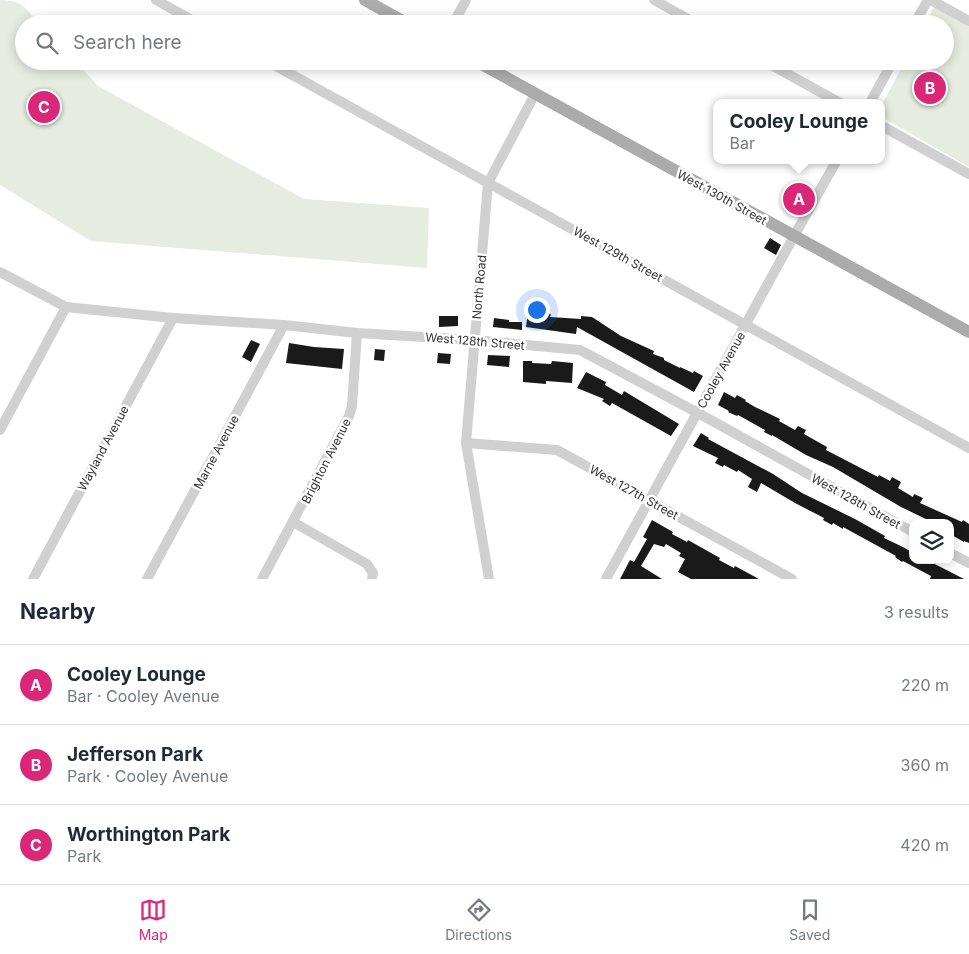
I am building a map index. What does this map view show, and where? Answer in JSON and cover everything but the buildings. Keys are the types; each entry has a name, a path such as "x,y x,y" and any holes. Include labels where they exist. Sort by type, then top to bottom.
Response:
{"main road":[{"path":"365,0 392,15"},
{"name":"West 130th Street","path":"492,70 969,332"}],"street":[{"path":"156,0 183,15"},
{"path":"458,15 466,0"},
{"path":"654,0 680,15"},
{"path":"920,15 929,0 969,21"},
{"name":"West 129th Street","path":"283,70 969,448"},
{"path":"780,70 833,99"},
{"path":"872,99 888,70"},
{"name":"North Road","path":"489,579 466,443 488,183 535,94"},
{"path":"885,128 969,174"},
{"name":"Cooley Avenue","path":"606,579 835,164"},
{"name":"West 128th Street","path":"0,272 66,307 173,318 284,325 357,333 474,340 580,350 909,530"},
{"path":"0,430 66,307"},
{"name":"Wayland Avenue","path":"32,579 173,318"},
{"name":"Marne Avenue","path":"147,579 284,325"},
{"name":"Brighton Avenue","path":"262,579 349,416 352,406 357,333"},
{"name":"West 127th Street","path":"466,443 557,450 792,579"},
{"path":"293,522 367,564 373,574 372,579"},
{"path":"954,555 969,563"}],"shaded area":[{"path":"0,0 8,0 19,3 32,15 15,15 15,70 83,70 98,86 304,199 429,208 427,268 91,241 0,185"},
{"path":"934,7 949,15 930,15"},
{"path":"954,18 969,26 969,167 885,119 885,99 900,70 954,70"}],"place":[{"name":"Jefferson Park","path":"930,88"},
{"name":"Worthington Park","path":"44,107"},
{"name":"Cooley Lounge","path":"799,199"}]}
